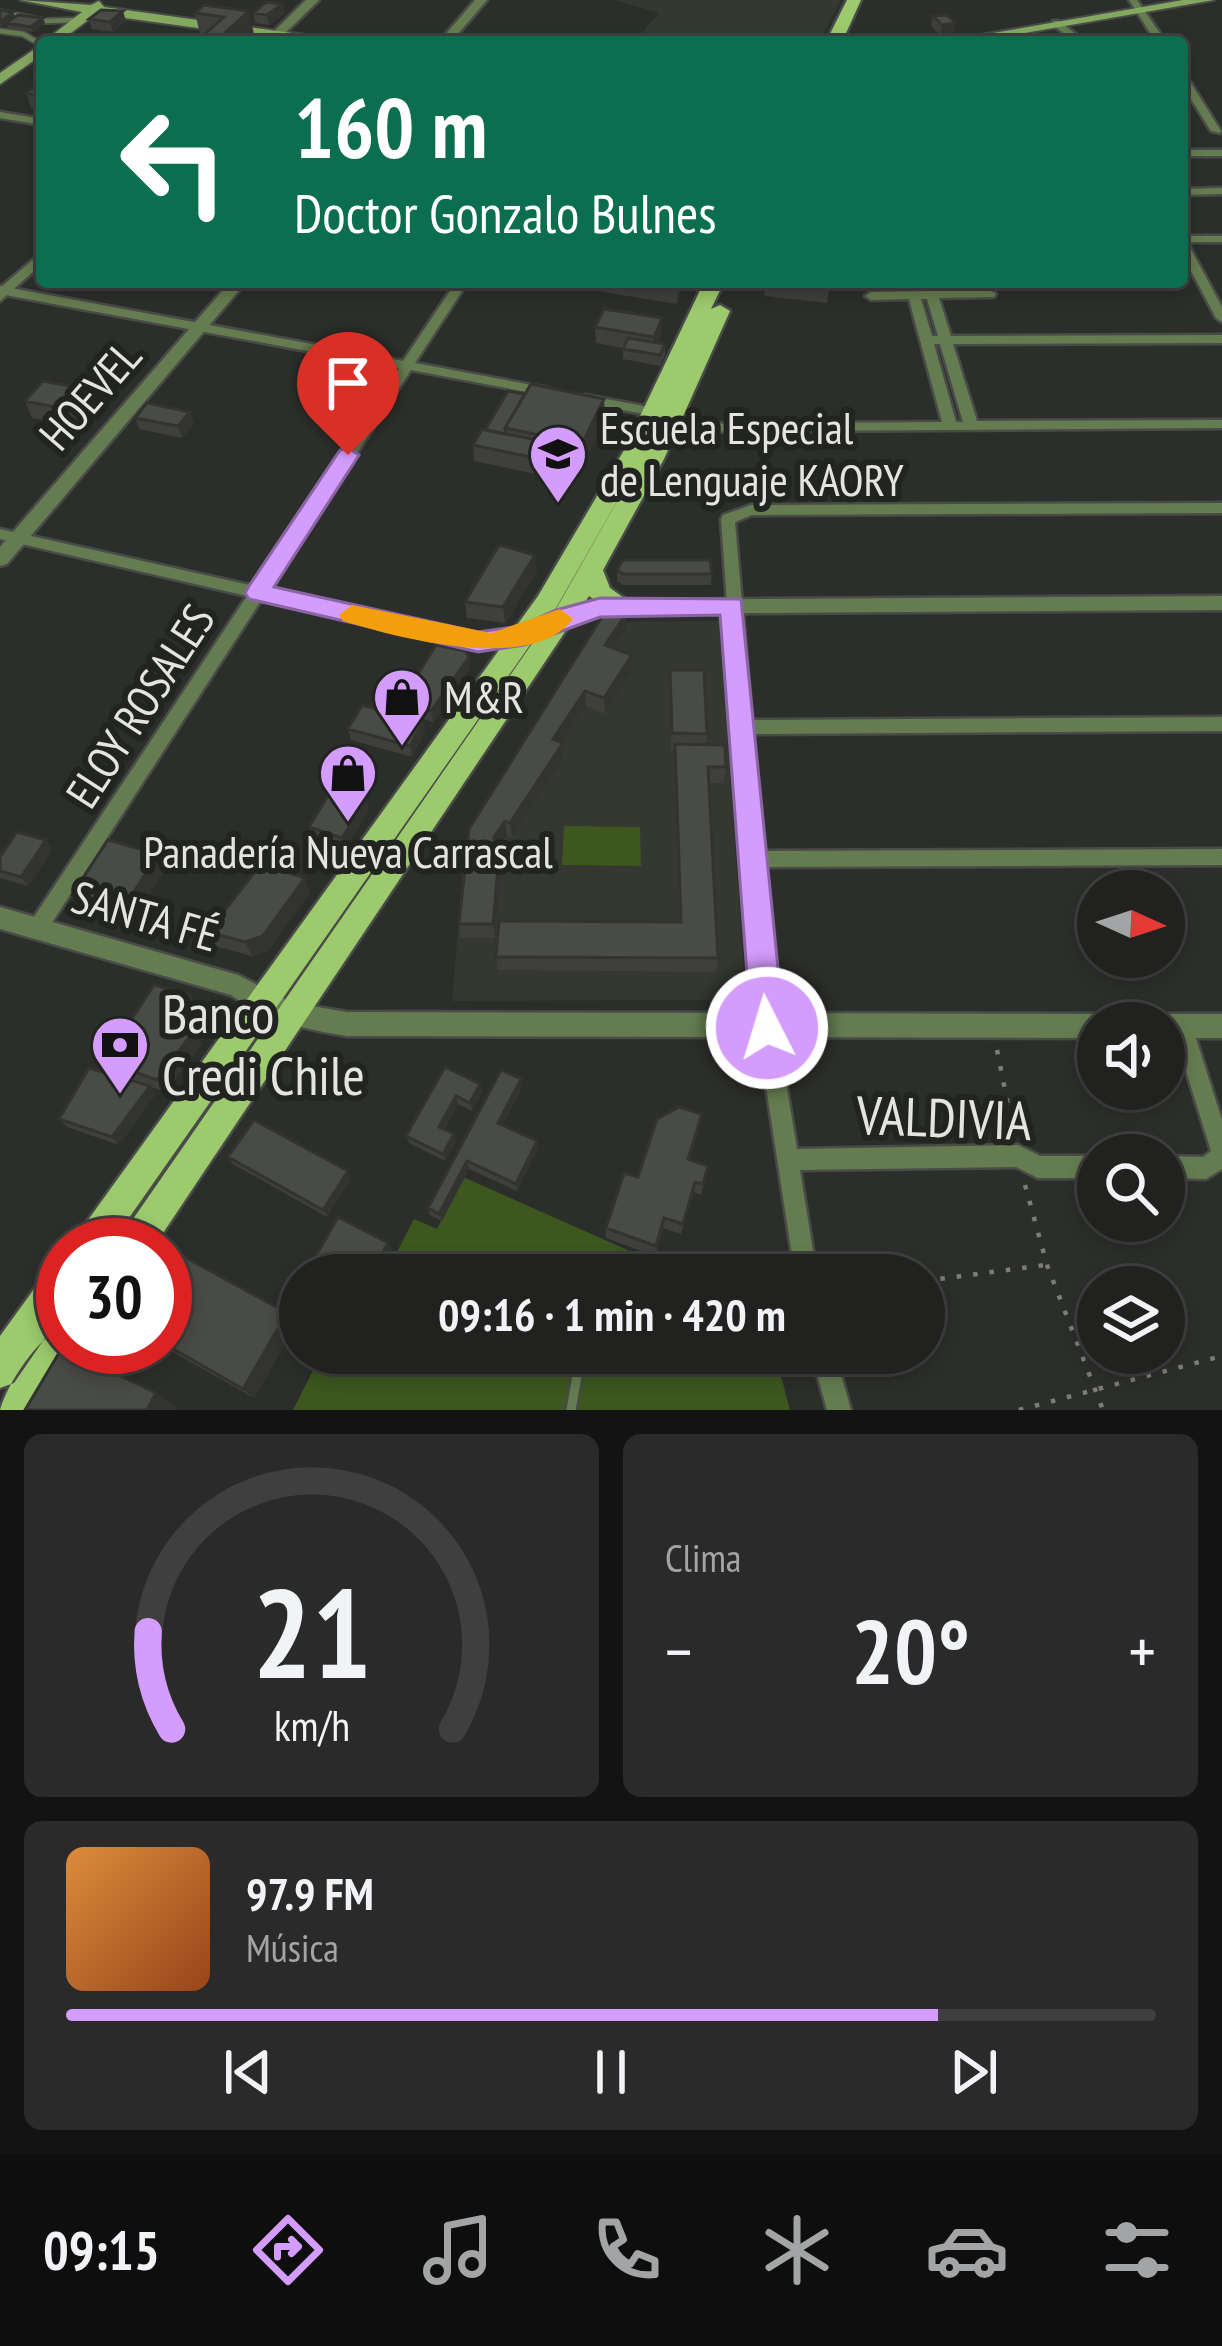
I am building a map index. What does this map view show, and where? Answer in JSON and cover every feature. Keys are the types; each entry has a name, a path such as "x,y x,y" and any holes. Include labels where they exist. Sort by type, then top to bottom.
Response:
{"main road":[{"path":"837,36 854,0"},
{"path":"855,36 872,0"},
{"path":"1088,2 1137,5 1207,0"},
{"path":"26,10 46,3 99,5 262,36"},
{"path":"57,36 99,5"},
{"path":"986,36 1137,5"},
{"path":"0,80 36,52"},
{"path":"149,1218 277,1009 661,420 712,288"},
{"path":"110,1218 277,1009 566,616 592,572 661,420 729,288"},
{"path":"592,572 600,594 622,606"},
{"path":"0,1369 36,1318"},
{"path":"18,1410 43,1374"}],"street":[{"path":"275,36 314,0"},
{"path":"450,36 481,0"},
{"path":"1137,5 1157,36"},
{"path":"1056,23 1074,36"},
{"path":"1188,87 1216,131"},
{"path":"0,115 36,121"},
{"path":"1188,153 1222,153"},
{"path":"1188,192 1222,191"},
{"path":"1188,241 1222,239"},
{"path":"2,292 36,261"},
{"path":"1188,266 1202,281 1222,319"},
{"path":"1202,281 1222,281"},
{"name":"HOEVEL","path":"0,560 9,536 233,288"},
{"name":"ELOY ROSALES","path":"37,929 458,288"},
{"path":"2,292 407,366 661,420 950,426 1222,424"},
{"path":"872,296 990,294"},
{"path":"914,295 950,426"},
{"path":"932,295 971,425"},
{"path":"926,340 1222,339"},
{"path":"803,1254 767,1028 726,528 731,515 751,510 1222,508"},
{"path":"9,536 464,640 491,642 524,635 566,616 622,606 1222,604"},
{"path":"742,727 1222,724"},
{"path":"753,859 1222,856"},
{"name":"SANTA FÉ","path":"0,918 238,986 277,1009 347,1024 1077,1026"},
{"path":"1185,1026 1222,1026"},
{"path":"1185,1057 1222,1154 1206,1168 1185,1168"},
{"name":"VALDIVIA","path":"787,1160 1018,1156 1037,1167 1077,1167"},
{"path":"829,1374 839,1410"}],"lane":[{"path":"1,31 26,10"},
{"path":"0,12 26,10 44,22 79,20"},
{"path":"1,31 36,40"},
{"path":"571,1410 577,1374"}],"path":[{"path":"997,1048 1018,1156 1047,1265 1103,1410"},
{"path":"945,1278 1047,1265"},
{"path":"1019,1410 1222,1356"}],"shaded area":[{"path":"614,0 841,0 822,36 639,36 659,13"},
{"path":"719,621 746,1000 452,1001 465,842 603,622"}],"green space":[{"path":"564,826 640,827 641,866 562,865"},
{"path":"463,1177 632,1252 396,1254 414,1219 437,1229"},
{"path":"311,1374 781,1374 790,1410 293,1410"}],"building":[{"path":"266,2 282,4 267,15 253,13"},
{"path":"204,5 249,11 222,36 203,36 224,17 195,13"},
{"path":"101,10 123,11 110,22 89,19"},
{"path":"18,15 43,18 31,27 6,23"},
{"path":"947,15 956,23 942,25 933,16"},
{"path":"604,309 662,318 654,337 595,327"},
{"path":"628,338 665,344 660,355 623,349"},
{"path":"43,381 97,391 80,412 25,401"},
{"path":"531,384 604,399 582,444 505,428"},
{"path":"508,391 525,394 506,434 485,430"},
{"path":"147,403 190,412 178,426 135,418"},
{"path":"482,429 582,449 573,466 473,445"},
{"path":"499,545 535,555 503,607 465,602"},
{"path":"623,560 710,560 712,574 623,574 617,570"},
{"path":"626,614 605,645 632,655 604,698 585,691 553,739 563,743 510,823 505,821 494,837 494,845 500,845 493,924 459,924 469,829 603,615"},
{"path":"436,645 465,651 469,657 431,711 401,701"},
{"path":"670,670 704,670 707,734 672,733"},
{"path":"362,705 423,722 410,746 348,729"},
{"path":"675,744 725,745 726,767 708,767 718,958 496,957 499,921 681,922"},
{"path":"332,789 366,800 342,838 309,827"},
{"path":"17,832 46,840 21,877 0,871 0,857"},
{"path":"108,840 158,854 123,909 72,895"},
{"path":"261,864 305,878 263,936 245,942 208,932"},
{"path":"154,985 190,995 171,1024 194,1031 157,1080 104,1061"},
{"path":"445,1067 480,1084 470,1103 456,1096 439,1127 454,1134 443,1154 406,1136"},
{"path":"89,1068 150,1086 112,1137 59,1119"},
{"path":"501,1070 521,1079 498,1123 537,1141 516,1184 467,1161 439,1214 428,1208"},
{"path":"679,1107 702,1114 688,1159 708,1166 703,1184 695,1182 683,1224 664,1218 656,1246 606,1228 624,1173 638,1177 657,1119"},
{"path":"254,1120 348,1171 323,1210 228,1157"},
{"path":"338,1217 388,1243 382,1254 317,1254"},
{"path":"192,1261 279,1309 279,1327 243,1389 192,1360"},
{"path":"46,1374 116,1374 156,1393 147,1410 25,1410"}],"slow traffic":[{"path":"352,615 491,642 524,635 560,619"}],"place":[{"name":"Escuela Especial de Lenguaje KAORY","path":"558,505"},
{"name":"M&R","path":"402,748"},
{"name":"Panadería Nueva Carrascal","path":"348,824"},
{"name":"Banco Credi Chile","path":"120,1096"}],"route":[{"path":"348,455 258,593 478,642 503,641 600,608 732,606 767,1028"}]}
